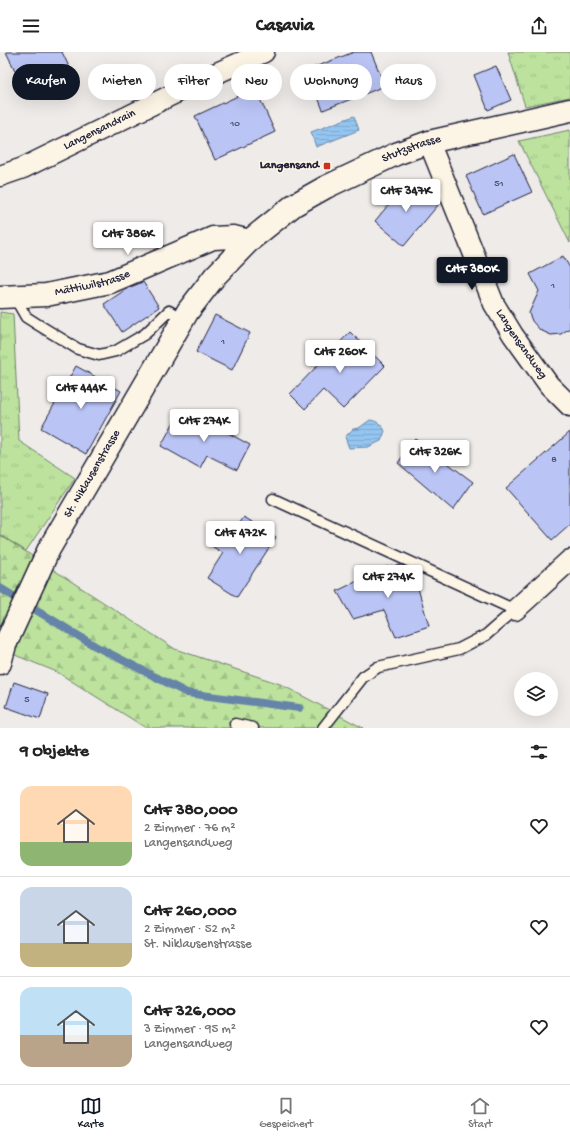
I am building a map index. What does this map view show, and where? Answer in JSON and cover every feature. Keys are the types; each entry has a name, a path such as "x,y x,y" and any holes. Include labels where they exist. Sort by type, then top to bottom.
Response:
{"street":[{"name":"Langensandrain","path":"0,176 23,168 208,77 264,52"},
{"name":"Stutzstrasse","path":"249,241 294,205 326,187 396,154 429,142 570,110"},
{"name":"Langensandweg","path":"429,142 494,304 513,335 549,385 570,406"},
{"name":"Mättiwilstrasse","path":"7,296 46,294 110,282 213,238 233,238 249,241"},
{"name":"St. Niklausenstrasse","path":"3,654 49,549 183,319 215,276 249,241"},
{"path":"515,610 570,560"}],"lane":[{"path":"7,296 26,316 37,324 78,349 99,355 116,352 145,334 169,311 183,319"},
{"path":"273,499 515,610 486,635 459,649 378,667 363,677 323,728"},
{"path":"235,724 253,728"}],"green space":[{"path":"508,52 570,52 570,97 525,106"},
{"path":"570,130 570,243 519,141"},
{"path":"0,312 13,314 19,441 75,478 26,551 0,535"},
{"path":"0,535 175,649 280,684 363,728 146,728 57,672 0,649"}],"water":[{"path":"354,116 359,130 316,147 311,132"},
{"path":"370,420 375,421 383,427 385,431 381,441 368,447 349,448 345,437 353,429 359,428"}],"building":[{"path":"6,52 62,52 68,64 12,64"},
{"path":"354,52 371,52 380,74 380,88 372,91 372,64 323,64"},
{"path":"496,66 511,100 488,110 474,75"},
{"path":"231,99 260,100 275,132 215,160 195,116"},
{"path":"319,100 349,100 323,110"},
{"path":"514,154 532,192 483,214 466,176"},
{"path":"409,180 438,205 404,246 375,221"},
{"path":"563,256 570,268 570,328 561,334 551,335 540,330 532,321 529,313 539,291 530,274"},
{"path":"143,282 159,307 122,332 104,304 128,288"},
{"path":"215,315 250,333 232,370 196,352"},
{"path":"350,332 385,366 343,409 323,390 305,409 290,394"},
{"path":"76,366 121,391 86,454 41,428"},
{"path":"190,412 250,445 237,470 207,455 200,468 161,446 177,416 186,421"},
{"path":"570,432 570,524 552,540 506,488"},
{"path":"415,439 473,482 453,510 398,463"},
{"path":"244,517 276,537 237,597 207,578 223,553 213,547 227,525 235,530"},
{"path":"402,565 415,578 429,626 396,637 384,610 353,619 337,591 386,567"},
{"path":"14,682 48,694 40,719 6,707"}],"waterway":[{"path":"0,588 95,646 187,693 299,708"}],"place":[{"name":"Langensand","path":"327,166"}]}
